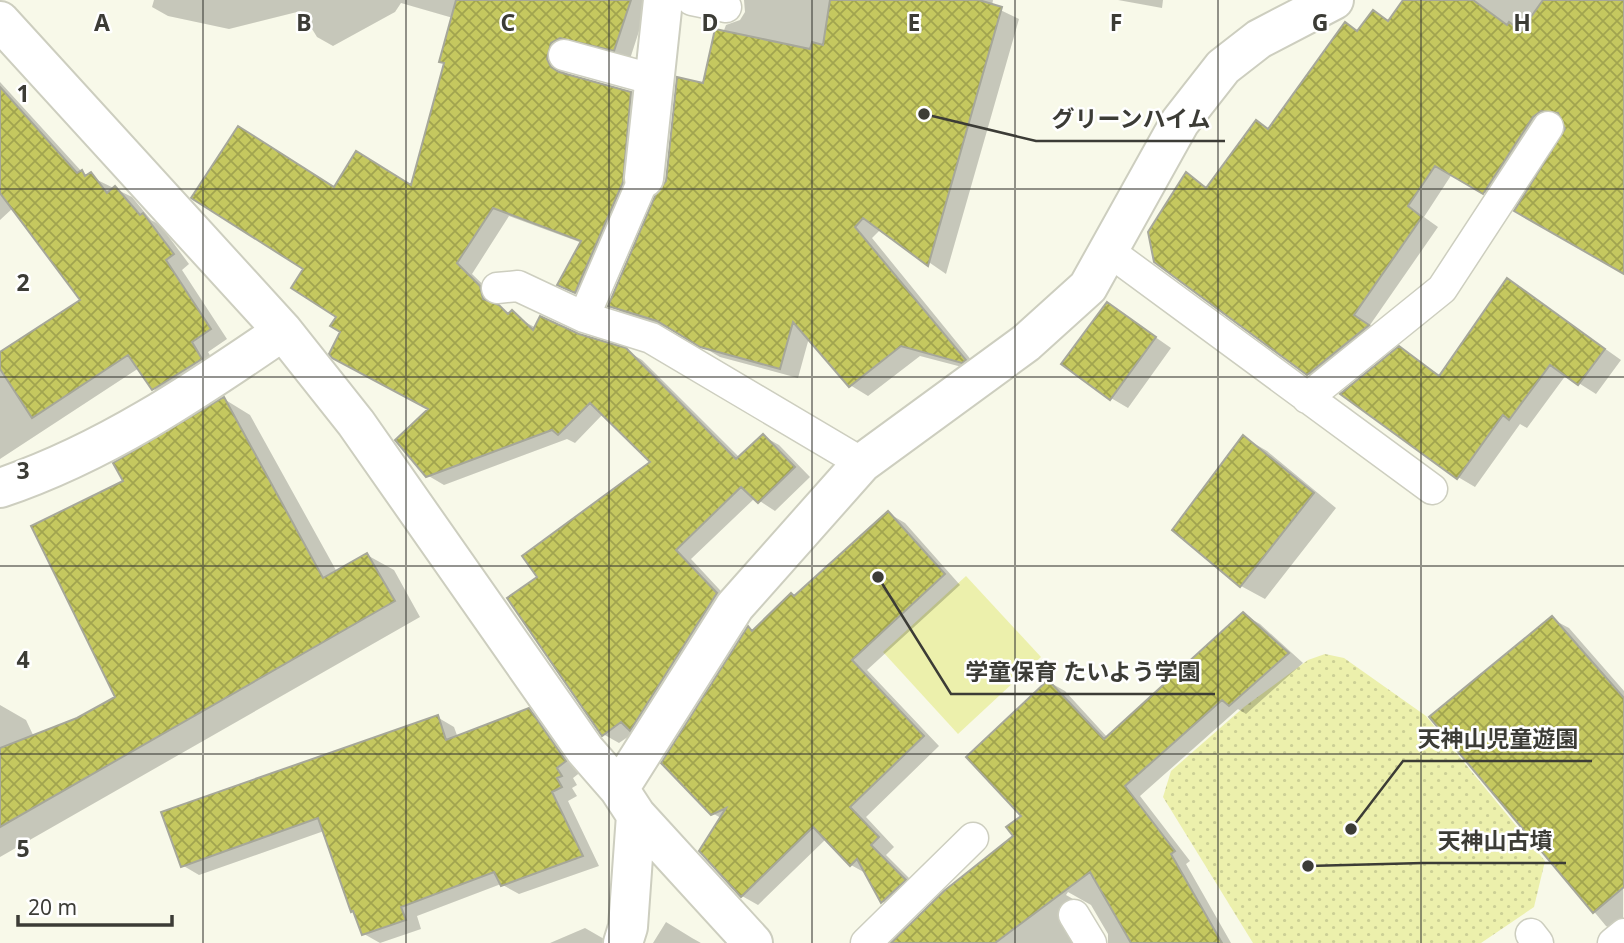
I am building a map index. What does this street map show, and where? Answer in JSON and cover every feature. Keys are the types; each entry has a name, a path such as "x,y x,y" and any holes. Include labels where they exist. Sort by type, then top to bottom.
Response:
{"street":[{"path":"644,178 663,0"},
{"path":"622,943 628,926 627,802 735,606 862,463 1026,343 1088,287 1110,252 1180,122 1223,67 1259,39 1334,0"},
{"path":"0,21 283,331 356,423 585,750 627,802 753,943"},
{"path":"0,488 50,471 173,405 283,331"}],"lane":[{"path":"692,0 726,7"},
{"path":"564,55 655,80"},
{"path":"1307,398 1450,294 1548,127"},
{"path":"584,317 644,178"},
{"path":"1110,252 1432,489"},
{"path":"498,288 518,286 584,317 651,338 862,463"},
{"path":"866,943 973,838"},
{"path":"1074,915 1091,943"},
{"path":"1613,943 1624,934"}],"green space":[{"path":"966,576 1041,657 958,734 883,652"},
{"path":"1325,654 1344,658 1426,716 1545,861 1534,907 1481,943 1253,943 1163,797 1171,771 1244,707 1308,660"}],"building":[{"path":"456,0 631,0 614,51 560,38 551,43 547,59 551,67 559,72 631,92 623,182 575,293 557,285 581,241 493,208 457,263 480,286 483,299 499,305 508,314 512,310 533,330 540,316 579,334 626,348 736,459 763,434 795,467 758,503 741,487 676,550 717,593 630,731 621,722 602,736 507,598 537,577 522,556 650,462 590,403 558,435 552,430 426,477 395,440 428,409 332,358 329,354 340,332 330,326 336,317 291,288 303,269 191,198 238,126 334,187 356,151 411,185 444,63 439,62"},
{"path":"830,0 979,0 1002,7 928,266 863,218 855,227 966,360 962,363 901,346 849,387 793,322 780,369 700,347 657,321 608,306 655,196 666,181 677,77 703,83 715,29 810,49 812,42 823,45"},
{"path":"1403,0 1473,0 1507,25 1509,22 1521,31 1543,0 1624,0 1624,274 1514,211 1565,129 1558,113 1541,111 1533,117 1483,194 1435,166 1408,206 1422,217 1354,315 1369,325 1307,375 1154,262 1148,232 1186,172 1206,188 1256,120 1268,129 1345,22 1357,31 1373,10 1388,21"},
{"path":"0,87 77,173 82,170 85,176 91,172 107,193 115,186 140,215 143,213 174,254 166,260 211,329 192,342 202,359 152,390 128,355 32,418 0,369 0,352 80,300 0,193"},
{"path":"1507,278 1605,349 1578,385 1550,365 1509,420 1503,415 1457,479 1340,394 1399,346 1439,376"},
{"path":"1107,302 1156,337 1110,400 1061,364"},
{"path":"224,397 323,578 367,553 395,601 0,827 0,748 77,718 115,697 31,526 123,481 113,463"},
{"path":"1243,435 1314,493 1240,587 1172,530"},
{"path":"888,511 945,574 852,660 924,736 850,807 879,837 871,845 906,880 881,903 857,859 850,866 813,827 741,897 699,851 726,808 711,815 661,763 748,626 752,631 791,593 794,596"},
{"path":"1243,612 1289,653 1229,706 1222,700 1125,786 1175,851 1171,854 1222,943 1131,943 1090,872 995,943 891,943 944,891 1013,836 1006,827 1021,816 966,757 1048,680 1104,739"},
{"path":"1552,616 1624,698 1624,887 1593,913 1429,717"},
{"path":"529,708 566,761 557,768 562,776 557,778 562,787 552,792 583,856 501,886 494,872 401,907 406,920 362,935 353,911 351,912 318,818 181,867 161,812 438,715 446,740"}],"place":[{"name":"グリーンハイム","path":"924,114"},
{"name":"学童保育 たいよう学園","path":"878,577"},
{"name":"天神山児童遊園","path":"1351,829"},
{"name":"天神山古墳","path":"1308,866"}]}
